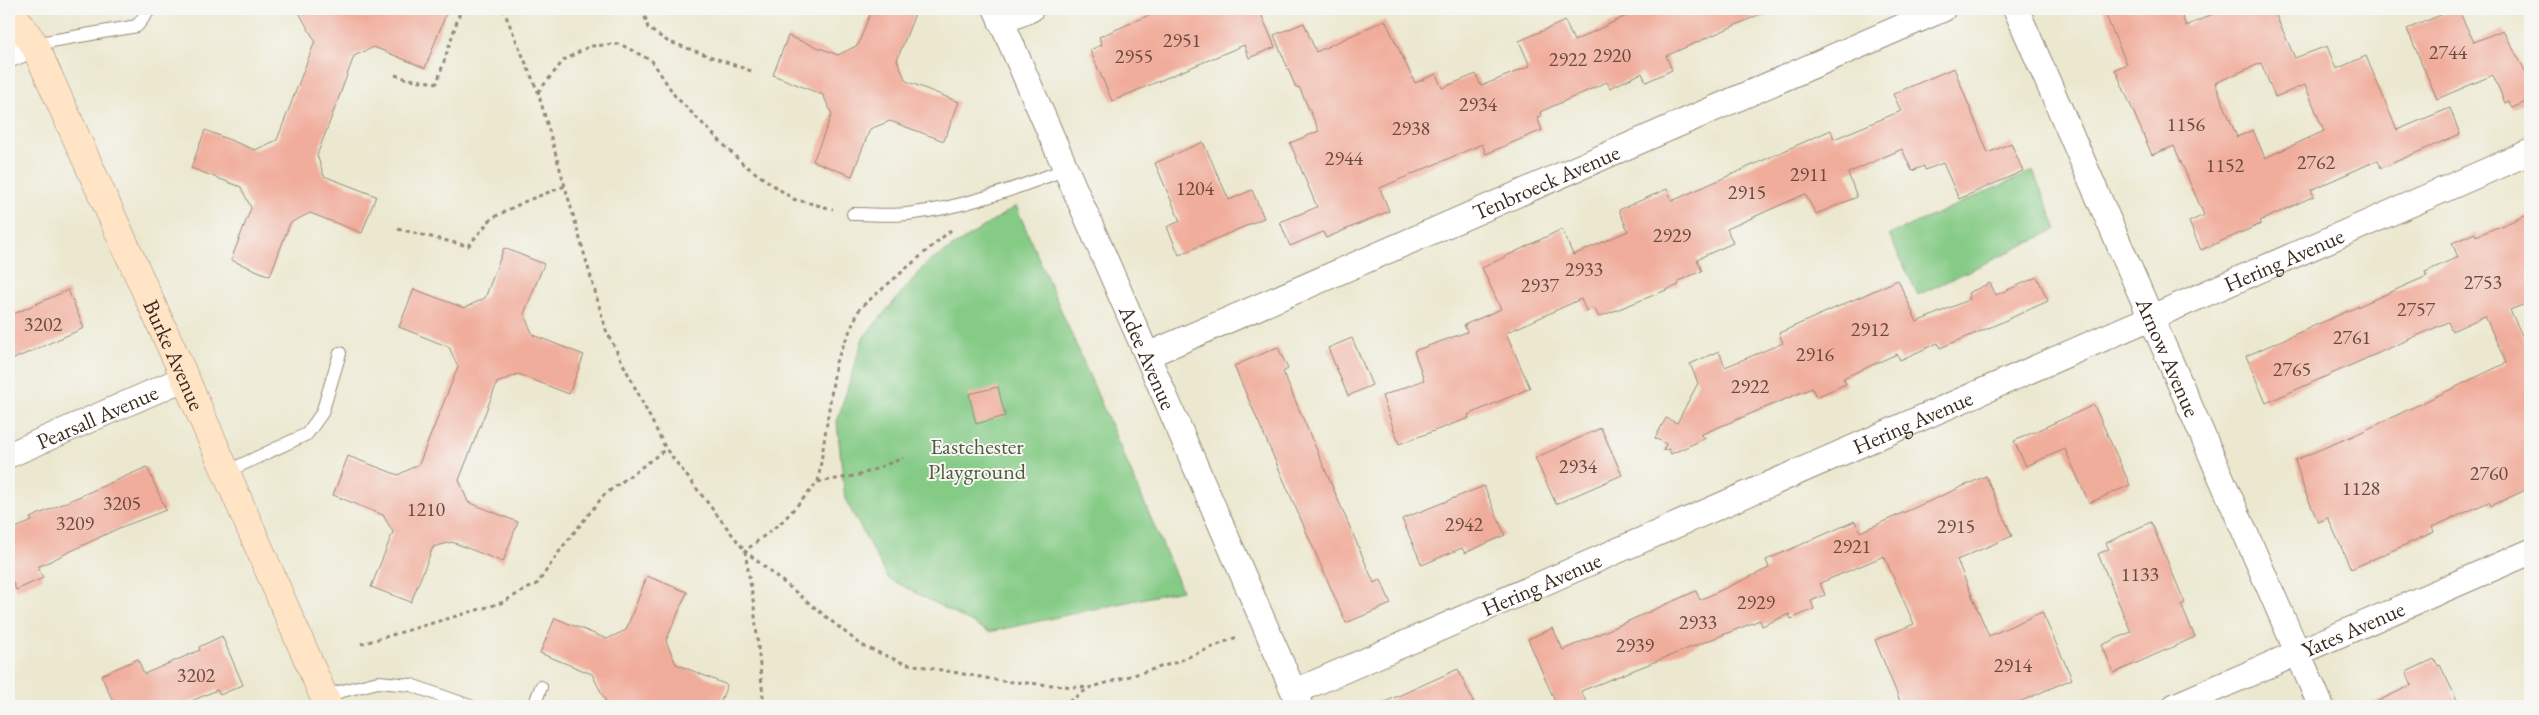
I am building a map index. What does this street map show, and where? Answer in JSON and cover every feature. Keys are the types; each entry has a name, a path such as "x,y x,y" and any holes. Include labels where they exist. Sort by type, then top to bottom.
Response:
{"main road":[{"name":"Burke Avenue","path":"9,9 34,44 185,378 326,701"}],"street":[{"path":"999,15 1030,9"},
{"name":"Tenbroeck Avenue","path":"1148,355 1943,9"},
{"name":"Arnow Avenue","path":"2016,9 2321,706"},
{"name":"Adee Avenue","path":"999,15 1297,699"},
{"path":"9,56 34,44"},
{"name":"Hering Avenue","path":"1297,699 2151,317 2530,152"},
{"name":"Pearsall Avenue","path":"9,455 185,378"},
{"name":"Yates Avenue","path":"2175,706 2530,552"}],"lane":[{"path":"34,44 137,26 150,9"},
{"path":"853,214 906,214 956,205 1004,193 1066,169"},
{"path":"226,472 307,434 322,413 340,353"},
{"path":"326,701 378,682 411,685 470,706"},
{"path":"534,706 541,687"}],"path":[{"path":"395,75 436,83 460,9"},
{"path":"503,9 538,92 606,330 666,449 745,551 861,645 903,663 1002,681 1089,688"},
{"path":"643,9 648,28 667,41 754,72"},
{"path":"538,92 564,60 590,46 620,44 652,62 675,96 743,164 793,199 853,214"},
{"path":"398,229 468,246 492,218 526,201 565,186"},
{"path":"745,551 784,520 818,482 836,362 860,308 952,230"},
{"path":"361,644 501,603 538,583 560,549 604,495 666,449"},
{"path":"818,482 860,475 903,458"},
{"path":"745,551 754,606 764,706"},
{"path":"1062,706 1089,688 1174,663 1265,625"}],"green space":[{"path":"2033,171 2057,229 1918,295 1889,235"},
{"name":"Eastchester Playground","path":"1016,206 1182,590 989,632 888,578 845,499 837,422 863,338 926,264"}],"building":[{"path":"297,9 448,9 425,68 374,47 354,56 317,155 324,176 376,196 362,233 310,213 290,223 270,276 231,260 251,208 241,187 191,168 205,130 255,150 277,140 315,41"},
{"path":"872,9 917,9 897,60 906,81 959,102 944,141 890,121 870,129 852,176 813,161 832,114 823,95 773,75 788,36 838,55 858,45"},
{"path":"1163,9 1259,9 1275,47 1249,58 1244,45 1112,101 1090,50 1102,45 1099,37"},
{"path":"1641,9 1772,9 1666,56 1672,70 1646,82 1642,73 1610,88 1607,82 1540,112 1541,116 1537,117 1542,130 1486,154 1482,144 1380,188 1389,211 1326,238 1323,232 1290,246 1280,222 1317,207 1290,143 1319,131 1299,87 1296,88 1274,35 1304,23 1316,52 1385,20 1415,83 1436,74 1442,88 1476,74 1481,86 1530,66 1519,41 1565,21 1574,41"},
{"path":"2103,9 2179,9 2186,26 2224,9 2273,9 2295,58 2327,46 2336,69 2366,56 2397,130 2450,108 2460,134 2381,168 2378,160 2311,190 2314,196 2260,221 2261,224 2201,250 2189,222 2204,215 2174,146 2152,155 2115,69 2127,64","holes":["2261,63 2275,97 2305,85 2324,131 2265,158 2253,130 2237,137 2215,83"]},
{"path":"2458,9 2474,42 2503,30 2530,80 2530,100 2512,108 2509,101 2505,103 2493,75 2437,99 2407,29"},
{"path":"1954,68 1988,153 2011,143 2023,171 1959,199 1943,163 1925,170 1924,166 1912,171 1902,149 1848,173 1857,197 1816,214 1805,194 1727,229 1733,243 1697,259 1702,271 1678,281 1679,285 1599,317 1594,308 1586,311 1581,299 1506,333 1530,388 1468,415 1469,418 1399,444 1382,396 1424,380 1414,351 1467,332 1464,325 1501,309 1482,268 1562,229 1573,255 1628,231 1619,210 1667,189 1672,201 1831,130 1834,139 1901,111 1893,94"},
{"path":"1203,142 1229,200 1252,190 1264,218 1179,255 1167,227 1180,221 1155,163"},
{"path":"2530,214 2530,302 2510,310 2530,352 2530,488 2491,506 2489,502 2432,527 2434,532 2351,569 2328,518 2318,522 2304,489 2295,460 2355,435 2506,363 2485,316 2452,331 2448,322 2266,403 2246,356 2427,276 2425,272 2458,257 2452,243 2475,233 2476,236"},
{"path":"504,248 544,264 524,314 533,335 584,355 569,394 518,374 497,383 459,480 468,502 518,522 503,562 452,542 433,547 411,602 371,587 393,532 383,515 333,495 348,456 398,475 419,464 458,367 449,347 399,327 414,289 464,308 485,298"},
{"path":"2037,277 2048,301 1991,327 1940,348 1938,343 1900,360 1897,354 1843,378 1846,384 1816,397 1812,388 1700,435 1706,438 1671,454 1669,449 1663,451 1666,444 1655,438 1666,418 1677,423 1698,383 1690,364 1719,351 1725,367 1783,343 1779,333 1898,280 1917,322 1970,299 1968,293 1990,283 1996,295"},
{"path":"68,290 84,328 9,361 9,316"},
{"path":"1352,338 1372,385 1348,396 1328,348"},
{"path":"1278,347 1288,369 1283,372 1374,583 1381,580 1391,604 1346,623 1234,366"},
{"path":"998,387 1005,416 976,424 969,394"},
{"path":"2094,405 2130,485 2089,503 2065,449 2026,466 2014,441"},
{"path":"1601,428 1622,475 1556,504 1535,458"},
{"path":"147,467 166,510 119,528 38,567 43,578 16,590 9,573 9,531 32,521 30,518"},
{"path":"1986,476 2012,536 1957,560 1989,636 2042,612 2072,679 2010,706 1902,706 1875,640 1914,624 1884,556 1820,583 1825,595 1811,601 1814,609 1791,619 1789,614 1762,626 1760,620 1581,691 1588,706 1557,706 1528,639 1553,628 1563,650 1696,591 1700,600 1769,568 1766,560 1855,521 1860,532"},
{"path":"1484,486 1505,535 1465,553 1462,548 1422,565 1402,519"},
{"path":"2151,522 2185,603 2181,605 2195,637 2114,673 2102,645 2131,632 2098,554 2109,549 2106,543"},
{"path":"647,576 687,592 666,641 676,664 727,685 719,706 667,706 658,703 649,706 608,706 592,674 540,653 555,618 607,639 626,630"},
{"path":"222,636 243,685 220,695 217,690 180,706 115,706 101,675 138,659 144,674 200,650 199,647"},
{"path":"2434,659 2438,666 2440,665 2460,706 2367,706 2412,685 2406,672"},
{"path":"1458,669 1475,706 1376,706"}]}
